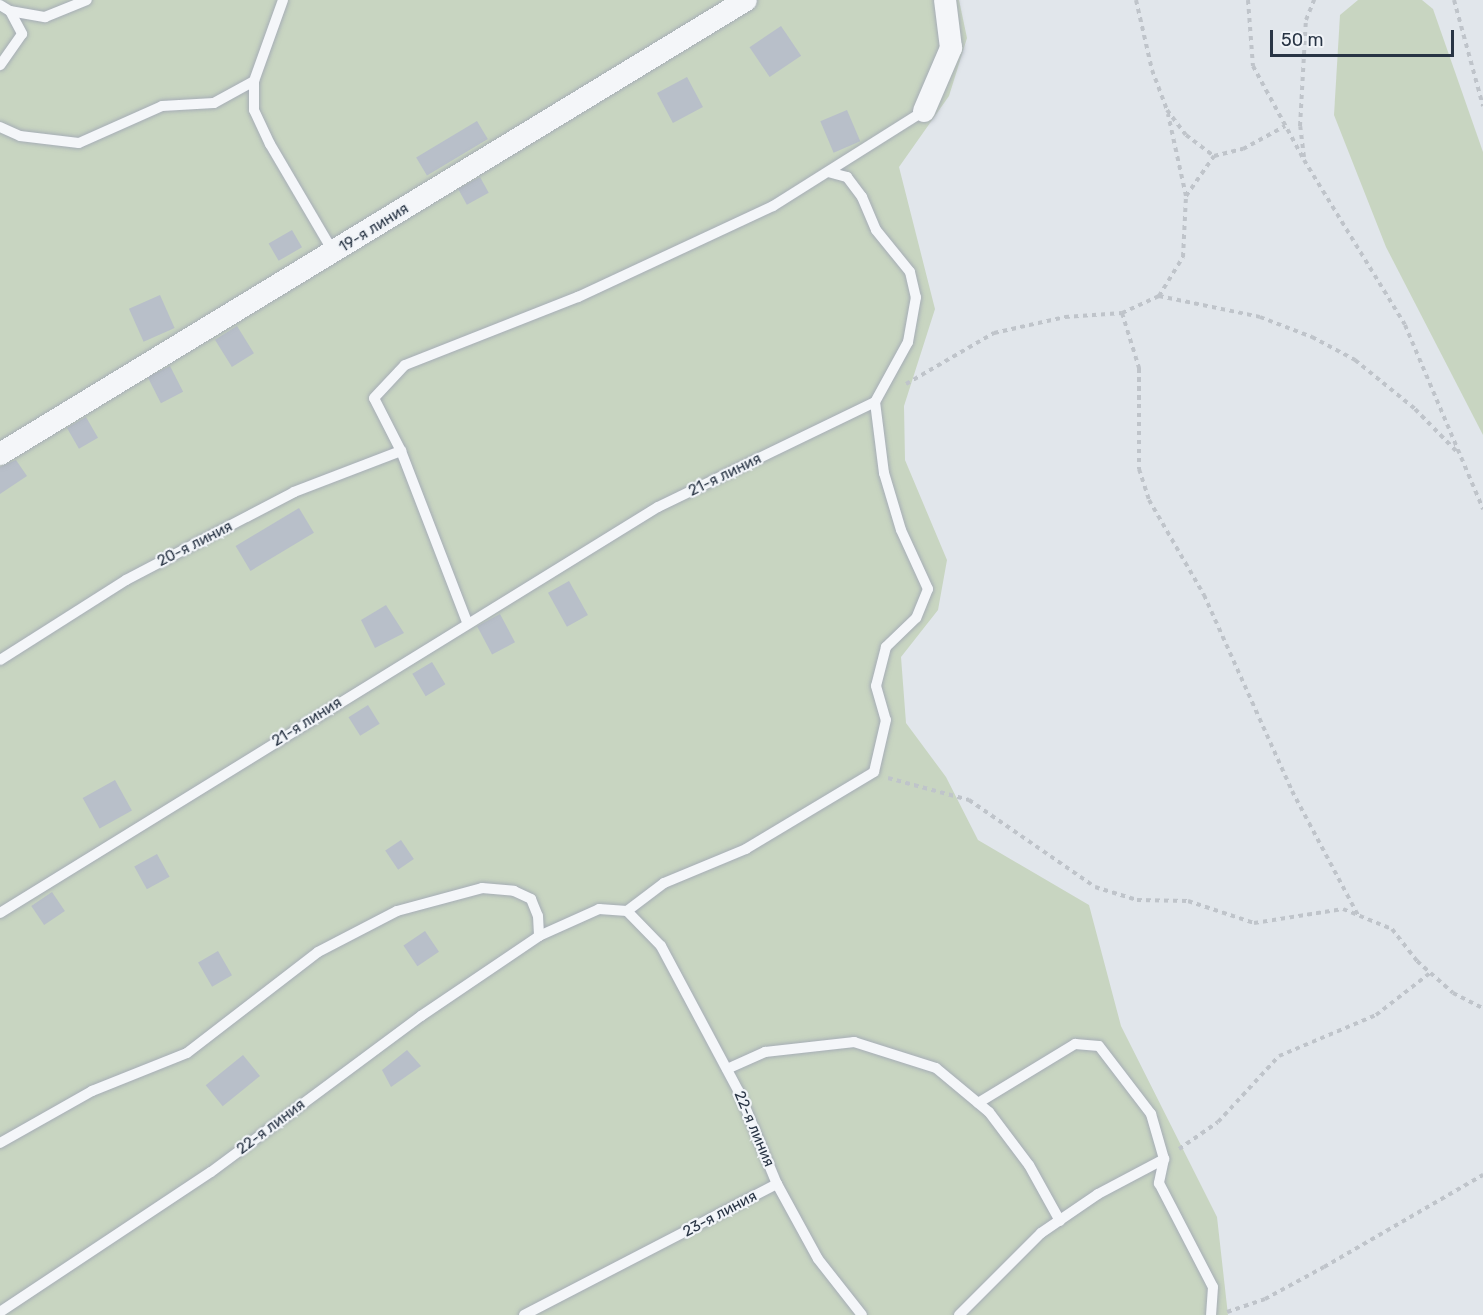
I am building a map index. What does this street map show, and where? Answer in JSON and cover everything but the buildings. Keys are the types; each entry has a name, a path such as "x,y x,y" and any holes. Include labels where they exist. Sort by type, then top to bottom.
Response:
{"street":[{"name":"19-я линия","path":"0,454 334,253 746,0"},
{"path":"924,111 951,48 945,0"}],"lane":[{"path":"0,5 10,11 45,17 87,0"},
{"path":"283,0 254,81 254,110 270,144 334,253"},
{"path":"0,65 22,34 10,11"},
{"path":"0,127 20,136 79,143 162,106 214,103 254,81"},
{"path":"467,622 401,451 374,398 405,365 578,297 773,206 924,111"},
{"path":"627,911 664,883 746,849 874,772 886,720 876,686 886,647 916,618 928,589 901,530 884,473 875,402 909,342 916,297 910,272 876,230 862,197 847,177 828,172"},
{"name":"21-я линия","path":"0,913 467,622 658,507 875,402"},
{"name":"20-я линия","path":"0,660 126,580 294,492 401,451"},
{"path":"0,1143 92,1090 187,1053 318,952 396,911 482,888 514,891 531,899 538,916 539,936"},
{"name":"22-я линия","path":"0,1312 211,1172 421,1016 539,936 599,909 627,911 661,946 727,1069 777,1184"},
{"path":"727,1069 765,1052 854,1042 936,1068 978,1103 1029,1165 1060,1221"},
{"path":"978,1103 1075,1044 1099,1046 1151,1114 1164,1160 1159,1183 1213,1287 1211,1315"},
{"path":"959,1315 1060,1221 1164,1160"},
{"path":"777,1184 818,1259 862,1315"},
{"name":"23-я линия","path":"524,1315 777,1184"}],"path":[{"path":"875,402 994,333 1065,317 1122,313 1159,296 1183,257 1186,196 1167,110 1152,70 1136,0"},
{"path":"1248,0 1253,66 1304,160 1405,325 1483,509"},
{"path":"1304,160 1300,126 1306,20 1314,0"},
{"path":"1454,1 1483,106"},
{"path":"1167,110 1186,135 1214,156"},
{"path":"1186,196 1214,156 1243,150 1285,126"},
{"path":"1159,296 1260,318 1312,337 1355,360 1415,408 1459,454"},
{"path":"1122,313 1139,368 1139,469 1149,500 1204,595 1297,801 1358,916"},
{"path":"874,772 910,787 969,800 1095,887 1137,900 1188,901 1254,923 1343,909 1392,928 1430,973 1453,993 1483,1008"},
{"path":"1164,1160 1218,1122 1279,1056 1376,1015 1430,973"},
{"path":"1218,1315 1265,1299 1324,1268 1483,1175"}],"green space":[{"path":"0,0 959,0 967,38 949,96 899,167 935,309 904,406 905,460 947,560 938,610 901,657 906,723 946,777 978,840 1089,905 1121,1026 1217,1217 1228,1315 0,1315"},
{"path":"1358,0 1422,0 1433,9 1483,152 1483,435 1386,247 1334,115 1340,15"}]}
